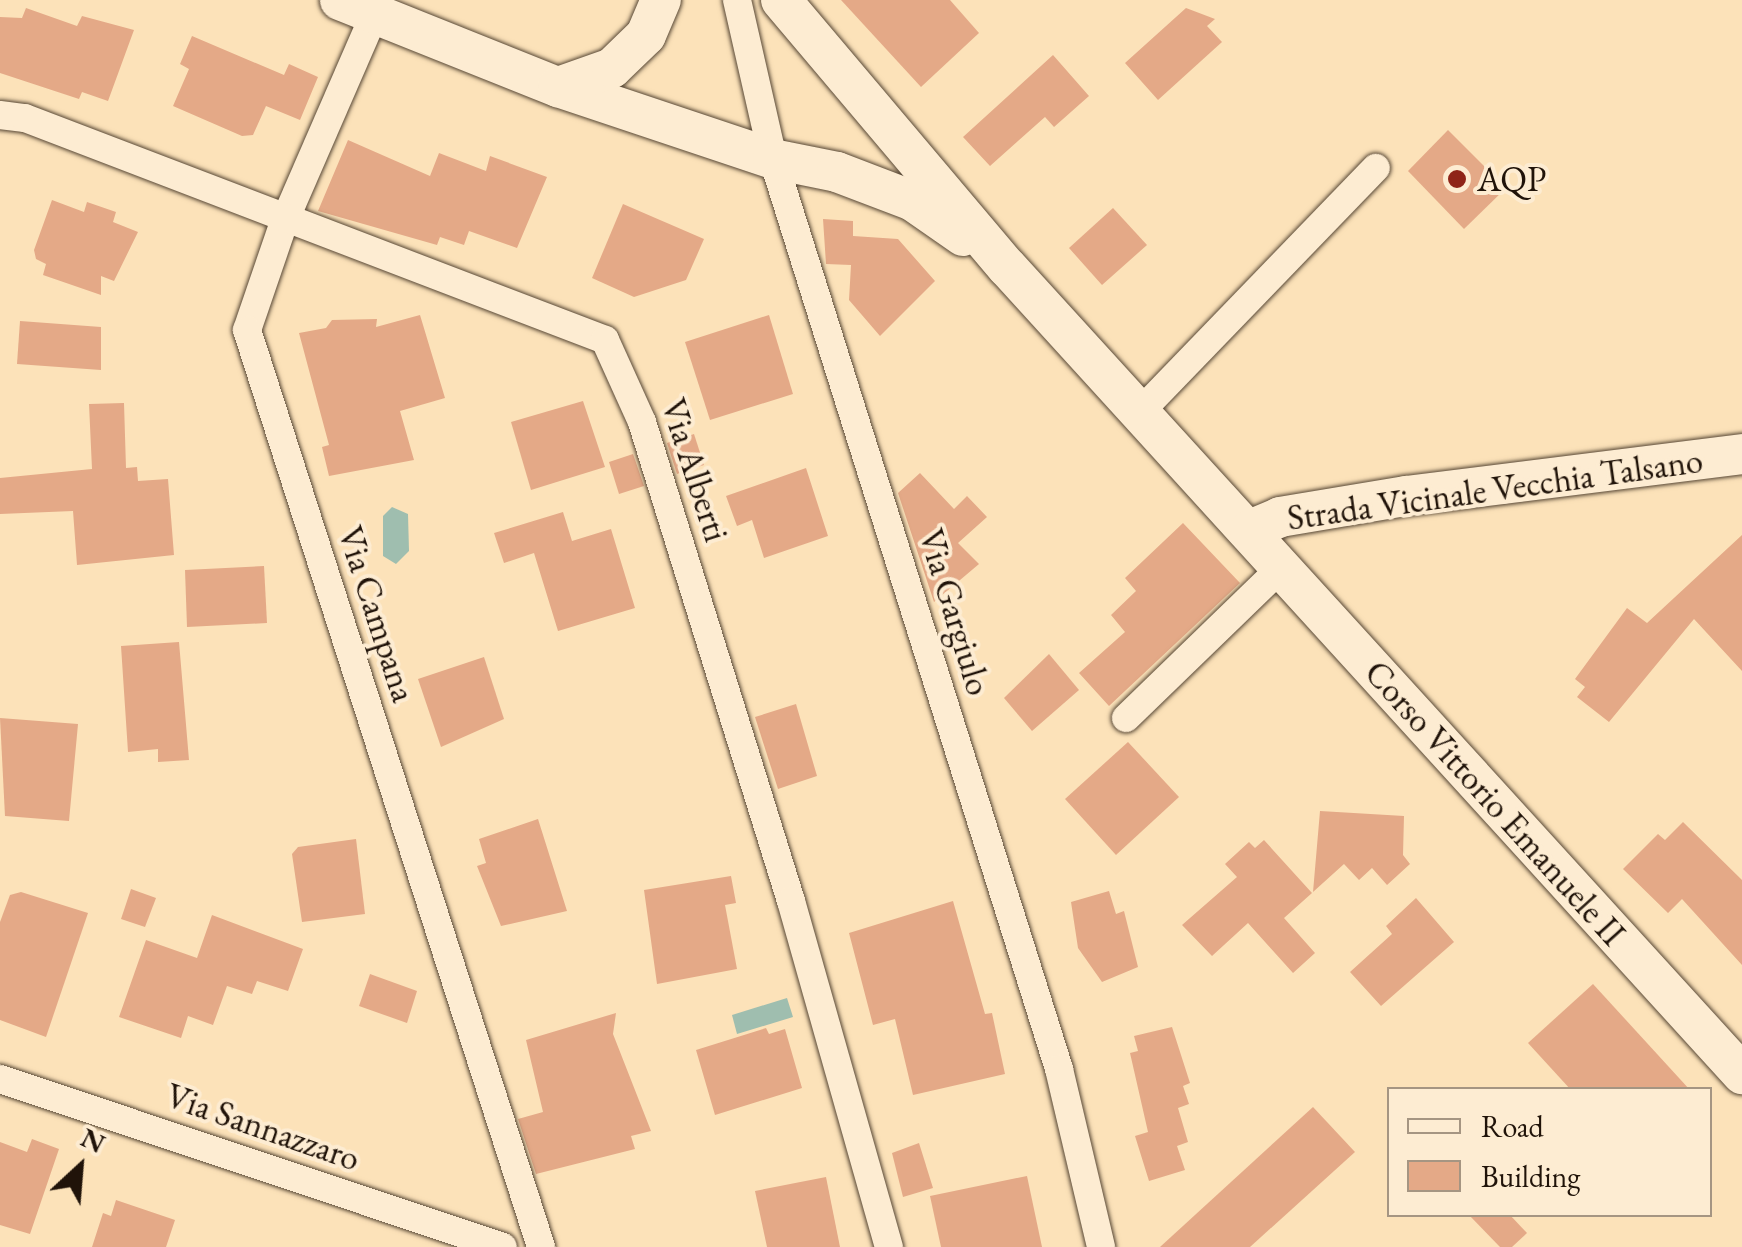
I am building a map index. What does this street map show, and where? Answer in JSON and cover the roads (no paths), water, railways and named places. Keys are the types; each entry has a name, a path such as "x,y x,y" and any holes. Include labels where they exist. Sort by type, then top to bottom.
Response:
{"street":[{"path":"558,87 612,68 646,35 661,0"},
{"name":"Via Gargiulo","path":"737,0 773,159 1059,1069 1101,1247"},
{"path":"781,0 1008,267"},
{"path":"357,7 558,87 773,159 837,172 913,201 1008,267"},
{"name":"Via Campana","path":"357,7 247,330 542,1247"},
{"name":"Via Alberti","path":"0,115 25,118 284,222 564,321 605,340 642,422 791,901 889,1247"},
{"path":"1142,411 1376,168"},
{"name":"Corso Vittorio Emanuele II","path":"1008,267 1742,1074"},
{"name":"Strada Vicinale Vecchia Talsano","path":"1250,530 1280,516 1388,499 1742,454"},
{"path":"1126,718 1283,566"},
{"name":"Via Sannazzaro","path":"0,1079 503,1247"}],"place":[{"name":"AQP","path":"1457,179"}]}
